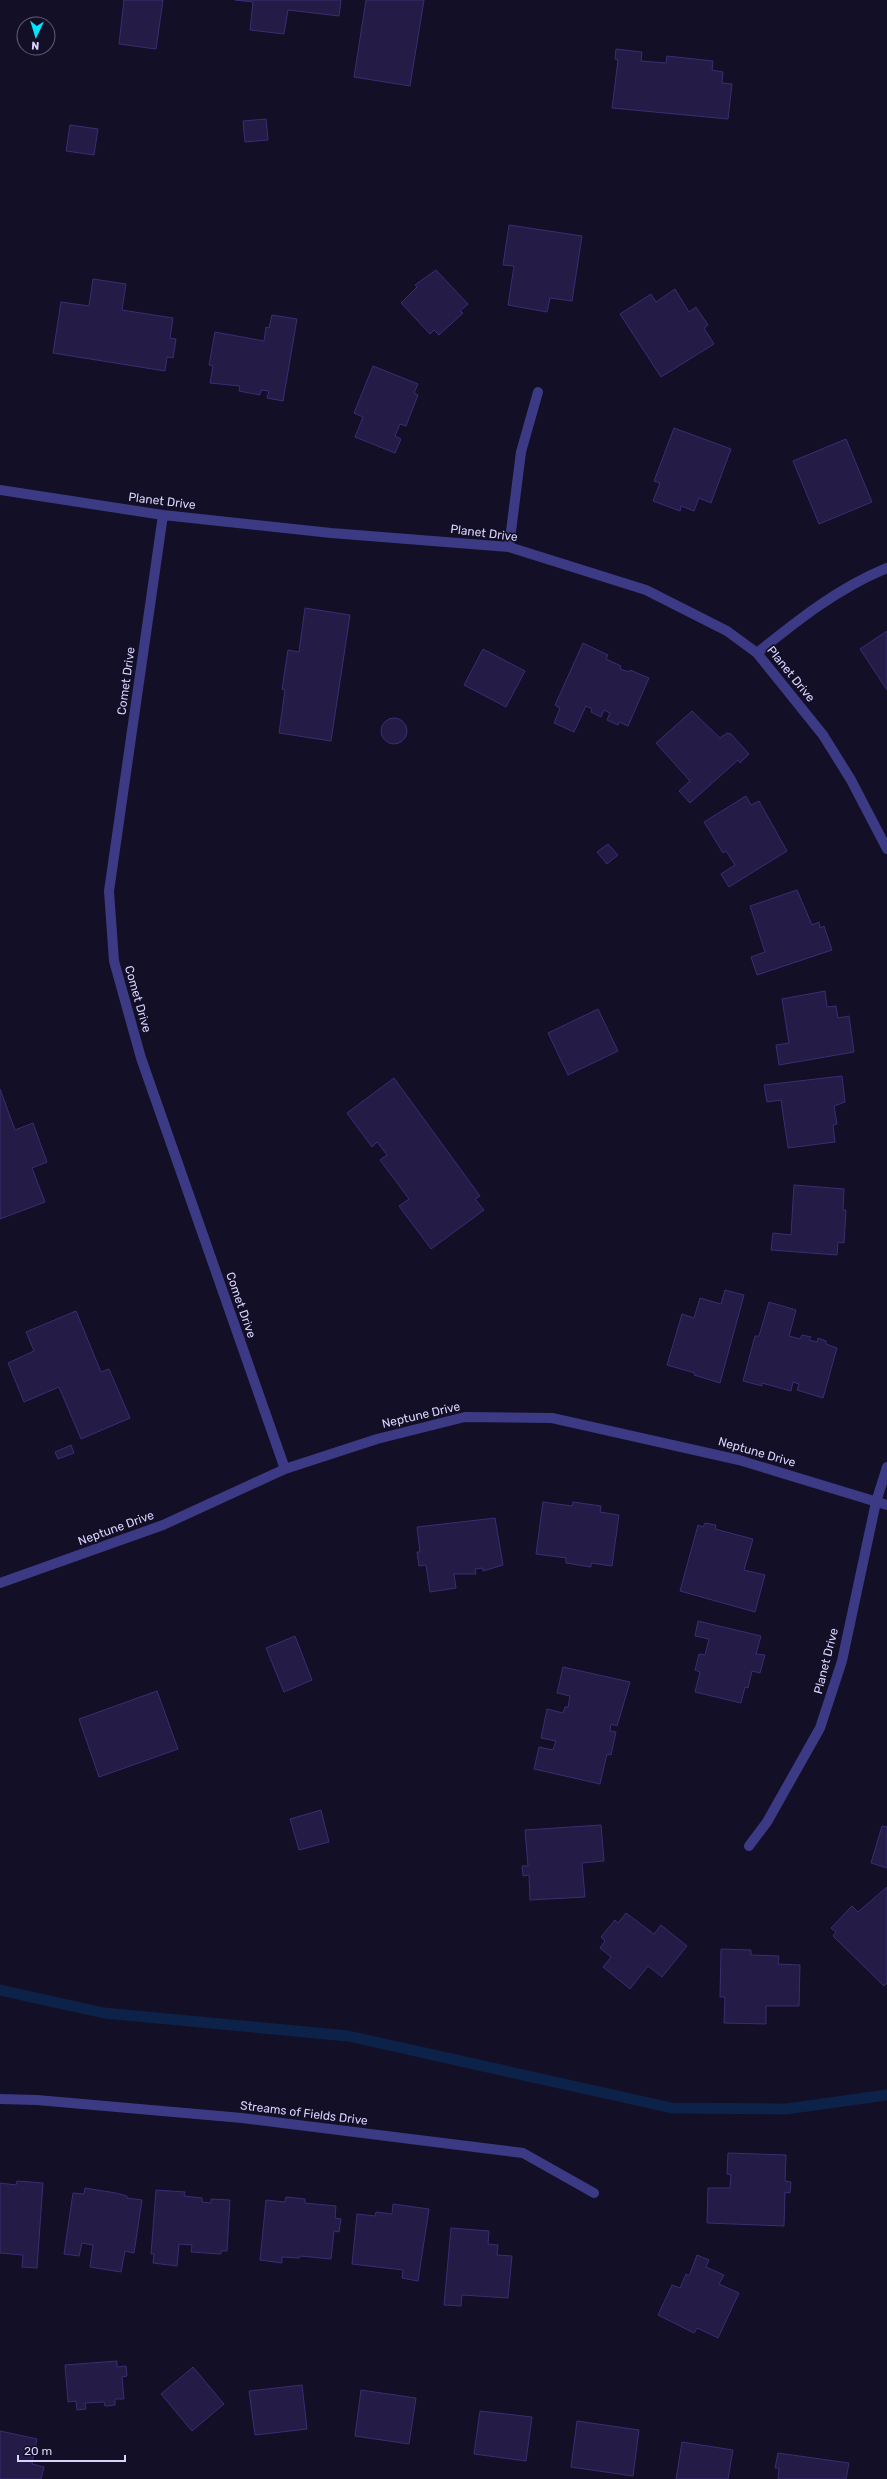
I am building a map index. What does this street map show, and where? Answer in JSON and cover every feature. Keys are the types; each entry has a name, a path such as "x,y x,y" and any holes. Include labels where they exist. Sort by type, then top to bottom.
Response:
{"street":[{"path":"509,547 521,452 538,392"},
{"name":"Planet Drive","path":"0,490 163,515 331,533 509,547 646,590 727,631 757,653 823,736 851,780 887,849"},
{"name":"Comet Drive","path":"163,515 109,890 114,961 141,1058 285,1469"},
{"path":"757,653 819,604 868,575 887,568"},
{"name":"Neptune Drive","path":"0,1583 163,1525 285,1469 377,1439 465,1418 552,1418 739,1460 887,1505"},
{"name":"Planet Drive","path":"749,1846 775,1809 820,1728 842,1661 876,1502 887,1467"},
{"name":"Streams of Fields Drive","path":"0,2099 37,2100 242,2118 523,2153 594,2193"}],"building":[{"path":"124,0 163,0 156,49 119,44"},
{"path":"235,0 341,0 339,16 288,10 284,34 250,30 253,2"},
{"path":"366,0 424,0 410,86 354,77"},
{"path":"616,49 642,52 641,61 666,63 667,56 713,61 712,70 723,72 722,83 732,84 728,119 612,108 618,60 615,59"},
{"path":"266,119 268,140 245,142 243,121"},
{"path":"70,125 98,129 94,155 66,151"},
{"path":"509,225 582,236 572,301 550,298 547,312 508,305 514,266 503,265"},
{"path":"436,270 468,304 460,311 463,313 439,335 434,330 430,334 401,303 417,287 415,285"},
{"path":"93,279 126,284 122,310 173,318 170,338 176,339 173,358 167,357 165,371 53,353 61,302 89,306"},
{"path":"675,289 689,312 696,307 708,325 704,328 714,344 661,377 620,314 651,294 656,302"},
{"path":"272,315 297,319 283,401 267,398 269,391 261,390 260,395 239,391 240,386 210,383 213,366 209,365 215,332 264,341 266,327 269,328"},
{"path":"373,366 418,384 414,393 418,395 406,426 400,424 395,436 401,439 395,453 355,437 363,417 354,413"},
{"path":"674,428 731,449 711,503 699,498 694,511 681,506 680,511 653,501 660,483 654,481"},
{"path":"846,439 872,502 819,524 793,461"},
{"path":"305,608 350,615 331,741 279,733 285,690 282,689 288,650 299,652"},
{"path":"887,631 887,690 860,649"},
{"path":"583,643 608,655 606,659 621,666 620,669 629,672 630,670 649,678 628,726 619,722 618,725 607,720 610,713 604,710 601,717 591,712 592,709 586,706 574,732 554,723 560,708 555,705"},
{"path":"483,649 525,671 506,707 464,685"},
{"path":"692,711 720,738 727,733 731,734 749,754 740,763 738,760 690,803 679,791 690,781 656,743"},
{"path":"394,718 403,722 407,731 403,740 394,744 385,740 381,731 385,722"},
{"path":"746,796 751,805 759,801 787,851 729,887 721,874 735,865 726,851 723,853 704,822"},
{"path":"608,844 618,855 607,864 597,852"},
{"path":"797,890 812,925 819,922 820,928 824,926 832,950 757,975 751,957 765,952 750,906"},
{"path":"825,991 827,1007 836,1006 838,1018 849,1016 854,1052 779,1065 776,1045 789,1043 782,999"},
{"path":"598,1009 618,1051 568,1075 548,1033"},
{"path":"842,1076 845,1102 834,1106 837,1124 833,1125 835,1142 788,1148 781,1100 767,1102 764,1085"},
{"path":"394,1078 480,1196 475,1199 484,1210 431,1249 399,1206 409,1199 380,1160 387,1155 377,1142 372,1147 347,1113"},
{"path":"0,1089 15,1130 33,1123 47,1162 32,1168 45,1202 0,1219"},
{"path":"794,1185 844,1189 843,1210 846,1210 844,1243 838,1242 837,1255 771,1250 773,1233 791,1235"},
{"path":"725,1290 744,1295 720,1383 694,1375 695,1373 667,1365 682,1314 694,1318 700,1298 721,1304"},
{"path":"769,1302 796,1310 789,1336 800,1339 802,1335 811,1337 809,1340 817,1342 818,1338 826,1341 826,1344 837,1348 823,1398 797,1390 799,1384 793,1382 791,1391 762,1383 762,1386 743,1381 755,1336 759,1336"},
{"path":"76,1311 101,1372 109,1369 130,1418 81,1439 59,1387 24,1402 8,1363 34,1351 26,1332"},
{"path":"71,1445 74,1453 58,1459 55,1452"},
{"path":"543,1502 572,1506 573,1502 601,1506 600,1512 619,1515 612,1566 591,1563 591,1567 566,1563 566,1558 536,1554"},
{"path":"495,1518 503,1565 483,1571 483,1568 475,1569 476,1574 454,1574 456,1588 430,1592 426,1565 419,1566 417,1552 420,1552 417,1527"},
{"path":"705,1523 716,1525 715,1529 753,1539 744,1570 765,1575 755,1612 680,1591 698,1525 703,1527"},
{"path":"698,1621 761,1636 756,1654 765,1655 760,1673 752,1671 748,1688 745,1687 741,1703 695,1692 700,1672 695,1670 699,1654 705,1655 709,1639 695,1636"},
{"path":"295,1636 312,1680 284,1692 266,1648"},
{"path":"563,1667 630,1682 617,1726 611,1724 610,1731 616,1732 611,1755 607,1754 600,1784 534,1769 539,1747 553,1750 556,1741 541,1738 547,1709 563,1713 565,1707 568,1707 570,1696 557,1693"},
{"path":"157,1691 178,1749 99,1777 79,1719"},
{"path":"321,1810 329,1842 299,1850 290,1819"},
{"path":"601,1825 604,1861 582,1863 585,1897 530,1900 529,1875 523,1876 522,1866 528,1866 525,1830"},
{"path":"882,1826 887,1827 887,1868 871,1863"},
{"path":"887,1887 887,1983 884,1986 833,1936 836,1932 831,1928 852,1906 858,1912"},
{"path":"626,1913 654,1934 661,1925 687,1946 662,1977 648,1966 630,1989 603,1967 611,1957 600,1948 605,1941 601,1937 615,1920 618,1923"},
{"path":"721,1949 751,1950 751,1955 779,1956 778,1964 800,1965 799,2006 766,2006 766,2024 724,2023 725,1997 720,1997"},
{"path":"728,2153 786,2155 785,2181 791,2182 790,2193 785,2192 784,2226 707,2223 708,2188 730,2188 731,2175 727,2174"},
{"path":"17,2181 43,2183 37,2268 22,2267 23,2255 0,2253 0,2183 16,2185"},
{"path":"85,2188 116,2193 127,2196 127,2198 142,2200 134,2253 125,2251 121,2272 90,2267 93,2245 82,2243 79,2256 64,2254 73,2193 84,2194"},
{"path":"156,2190 185,2192 184,2196 202,2198 202,2202 211,2203 211,2199 230,2200 227,2251 221,2251 221,2254 191,2252 192,2245 179,2244 177,2266 153,2263 154,2254 151,2254"},
{"path":"286,2197 305,2199 305,2203 336,2206 335,2218 341,2219 339,2232 334,2231 331,2259 300,2256 299,2258 282,2257 282,2263 260,2260 266,2200 285,2202"},
{"path":"393,2204 429,2209 418,2281 402,2278 403,2270 352,2264 357,2214 375,2216 376,2212 392,2214"},
{"path":"451,2228 489,2231 488,2244 498,2245 497,2255 512,2256 508,2298 462,2295 461,2306 444,2305"},
{"path":"697,2255 709,2260 706,2267 724,2275 719,2284 739,2293 718,2338 697,2328 694,2333 658,2315 672,2285 680,2288 686,2274 689,2276"},
{"path":"117,2361 117,2367 126,2366 127,2376 122,2377 124,2399 115,2399 115,2405 108,2406 105,2406 104,2402 85,2403 86,2409 77,2410 76,2401 68,2402 65,2365"},
{"path":"193,2367 224,2404 192,2431 161,2394"},
{"path":"302,2385 307,2429 255,2435 249,2391"},
{"path":"361,2390 416,2398 409,2444 355,2436"},
{"path":"480,2411 532,2417 526,2461 474,2454"},
{"path":"577,2421 639,2430 633,2476 571,2467"},
{"path":"0,2431 37,2439 32,2464 44,2467 41,2479 0,2479"},
{"path":"682,2442 733,2450 728,2479 676,2479"},
{"path":"778,2453 849,2463 846,2479 778,2479 779,2468 775,2468"}],"waterway":[{"path":"0,1990 104,2013 348,2036 672,2108 786,2109 887,2095"}]}
